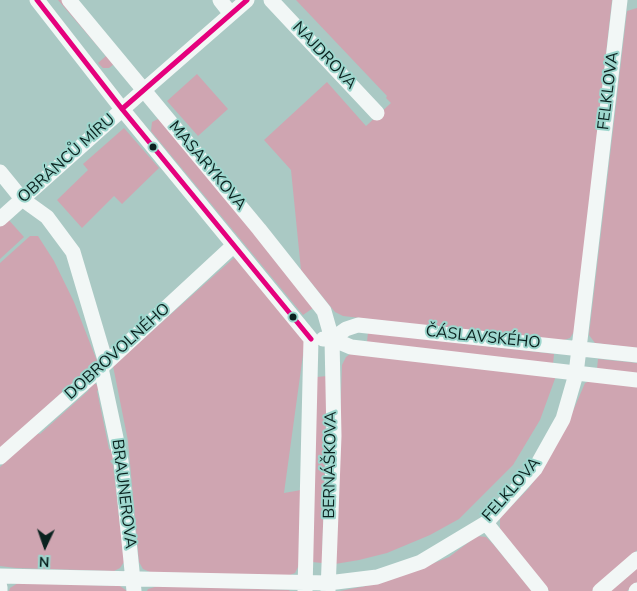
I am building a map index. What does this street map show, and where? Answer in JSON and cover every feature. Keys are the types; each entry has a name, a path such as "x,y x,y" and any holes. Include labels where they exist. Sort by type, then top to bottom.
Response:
{"street":[{"name":"MASARYKOVA","path":"37,0 122,109 311,339"},
{"name":"MASARYKOVA","path":"69,0 259,228 324,311 332,339"},
{"path":"220,0 230,14"},
{"name":"OBRÁNCŮ MÍRU","path":"0,219 247,0"},
{"name":"NAJDROVA","path":"271,0 377,113"},
{"name":"FELKLOVA","path":"0,576 133,585 328,587 377,577 421,562 486,523 535,469 563,419 576,374 620,0"},
{"name":"BRAUNEROVA","path":"0,172 22,199 47,217 73,252 104,366 121,461 133,585"},
{"name":"DOBROVOLNÉHO","path":"0,457 104,366 234,245"},
{"name":"ČÁSLAVSKÉHO","path":"332,339 346,329 358,325 637,354"},
{"name":"ČÁSLAVSKÉHO","path":"311,339 332,339 351,347 637,380"},
{"name":"BERNÁŠKOVA","path":"305,587 311,339"},
{"name":"BERNÁŠKOVA","path":"328,587 334,436 332,339"},
{"path":"486,523 541,591"},
{"path":"600,591 637,559"}],"shaded area":[{"path":"58,0 66,0 114,64 109,68 103,68 98,63 106,56"},
{"path":"296,0 612,0 575,330 570,338 561,341 343,316 335,312 301,270 291,170 264,140 327,82 366,126 391,103 386,98 387,96"},
{"path":"637,8 637,348 595,343 589,335 627,11"},
{"path":"197,74 228,109 198,136 167,101"},
{"path":"160,118 316,306 303,315 151,131 152,122"},
{"path":"124,128 159,168 122,204 114,196 82,228 57,200 88,170 83,164"},
{"path":"7,218 24,237 0,259 0,225"},
{"path":"30,236 38,236 54,261 74,302 97,361 0,448 0,263"},
{"path":"236,256 305,340 284,493 301,490 299,565 295,573 287,576 150,572 143,569 139,562 128,441 113,366"},
{"path":"368,332 554,354 553,364 367,342"},
{"path":"350,354 556,376 540,420 513,465 459,519 430,535 387,553 335,564 342,365"},
{"path":"598,359 637,363 637,373 597,369"},
{"path":"327,376 322,563 312,562 317,377"},
{"path":"592,380 637,385 637,550 592,591 549,591 500,529 500,518 529,488 549,458 567,425 585,383"},
{"path":"92,383 100,388 97,391 109,449 116,457 110,461 113,465 124,562 120,568 114,571 0,566 0,467 36,433 40,434 88,391"},
{"path":"477,536 486,537 493,544 532,591 340,591 381,583 449,557"},
{"path":"637,567 637,582 627,591 610,591"},
{"path":"18,583 120,586 127,591 9,591 10,588"},
{"path":"158,586 289,590 290,591 147,591"}],"transit line":[{"path":"37,0 122,109 311,339"},
{"path":"122,109 247,0"}]}
